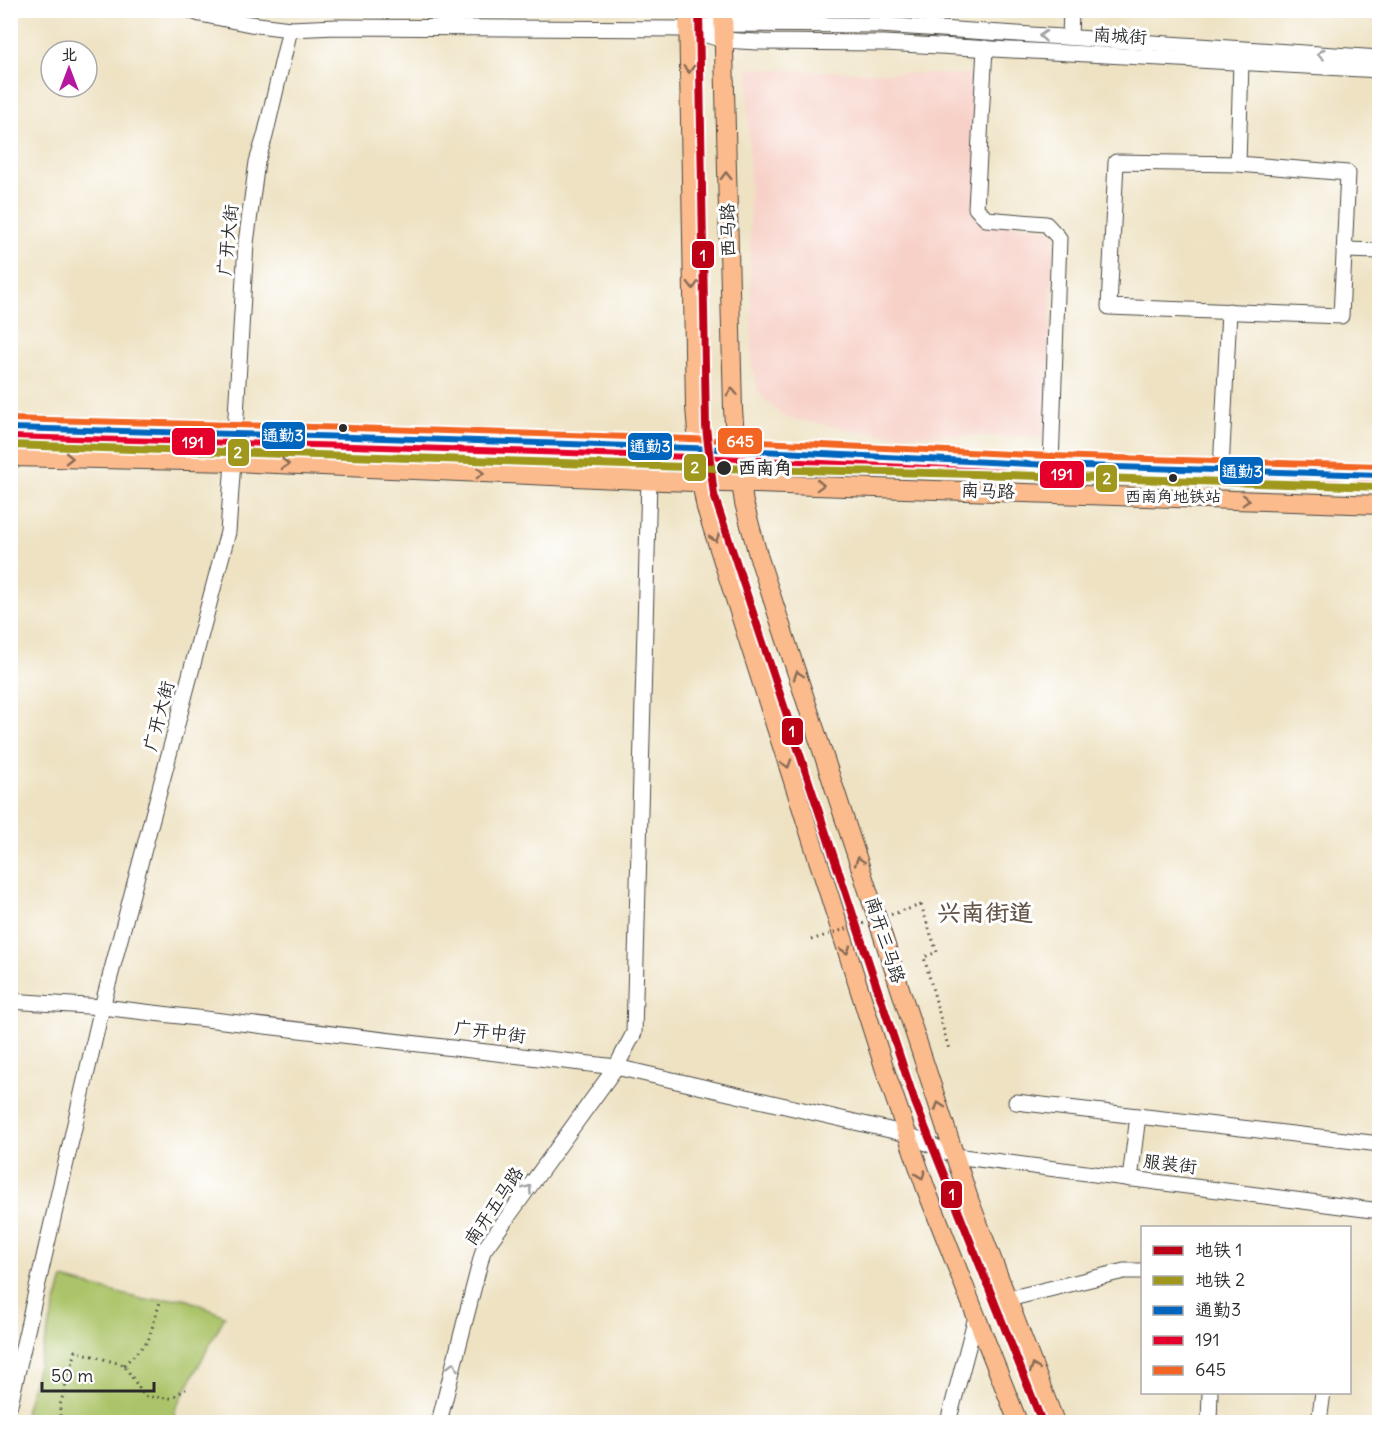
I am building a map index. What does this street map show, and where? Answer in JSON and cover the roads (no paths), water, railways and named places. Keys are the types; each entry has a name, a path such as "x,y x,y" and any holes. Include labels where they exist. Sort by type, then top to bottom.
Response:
{"main road":[{"name":"西马路","path":"688,10 695,408 701,482"},
{"name":"西马路","path":"723,25 731,373 736,450"},
{"name":"南马路","path":"10,428 235,433 736,450 1052,465 1380,475"},
{"name":"南开三马路","path":"736,450 744,503 758,555 970,1202 1055,1422"},
{"name":"南马路","path":"10,457 232,462 701,482 1380,505"},
{"path":"701,482 717,546 877,1047 926,1189 1018,1422"}],"street":[{"name":"南城街","path":"190,10 250,24 290,29 349,27 688,29 723,25 880,25 1380,58"},
{"path":"1070,37 1071,10"},
{"name":"南城街","path":"723,25 757,42 884,43 1380,70"},
{"name":"广开大街","path":"10,1404 102,1007 228,532 246,243 257,162 290,29"},
{"path":"985,48 976,208 986,219 1046,224 1059,238 1052,465"},
{"path":"1238,164 1241,62"},
{"path":"1116,162 1238,164 1348,174 1344,250 1341,316 1109,307 1116,162"},
{"path":"1344,250 1380,251"},
{"path":"1221,470 1229,311"},
{"name":"南开五马路","path":"439,1422 483,1251 616,1067 634,1033 649,480"},
{"name":"广开中街","path":"10,1001 102,1007 616,1067 907,1134 955,1156"},
{"path":"1016,1102 1380,1144"},
{"path":"1130,1179 1138,1116"},
{"name":"服装街","path":"955,1156 1380,1211"},
{"path":"1008,1299 1124,1271 1141,1271"},
{"path":"948,1422 976,1317"},
{"path":"1209,1422 1210,1394"},
{"path":"1319,1422 1323,1394"}],"metro line":[{"name":"1","path":"699,10 706,427 714,495 915,1102 1042,1422"},
{"name":"2","path":"10,445 1380,487"}],"place":[{"name":"西南角","path":"724,468"},
{"name":"西南角地铁站","path":"1173,478"}],"district":[{"name":"兴南街道","path":"985,913"}]}
